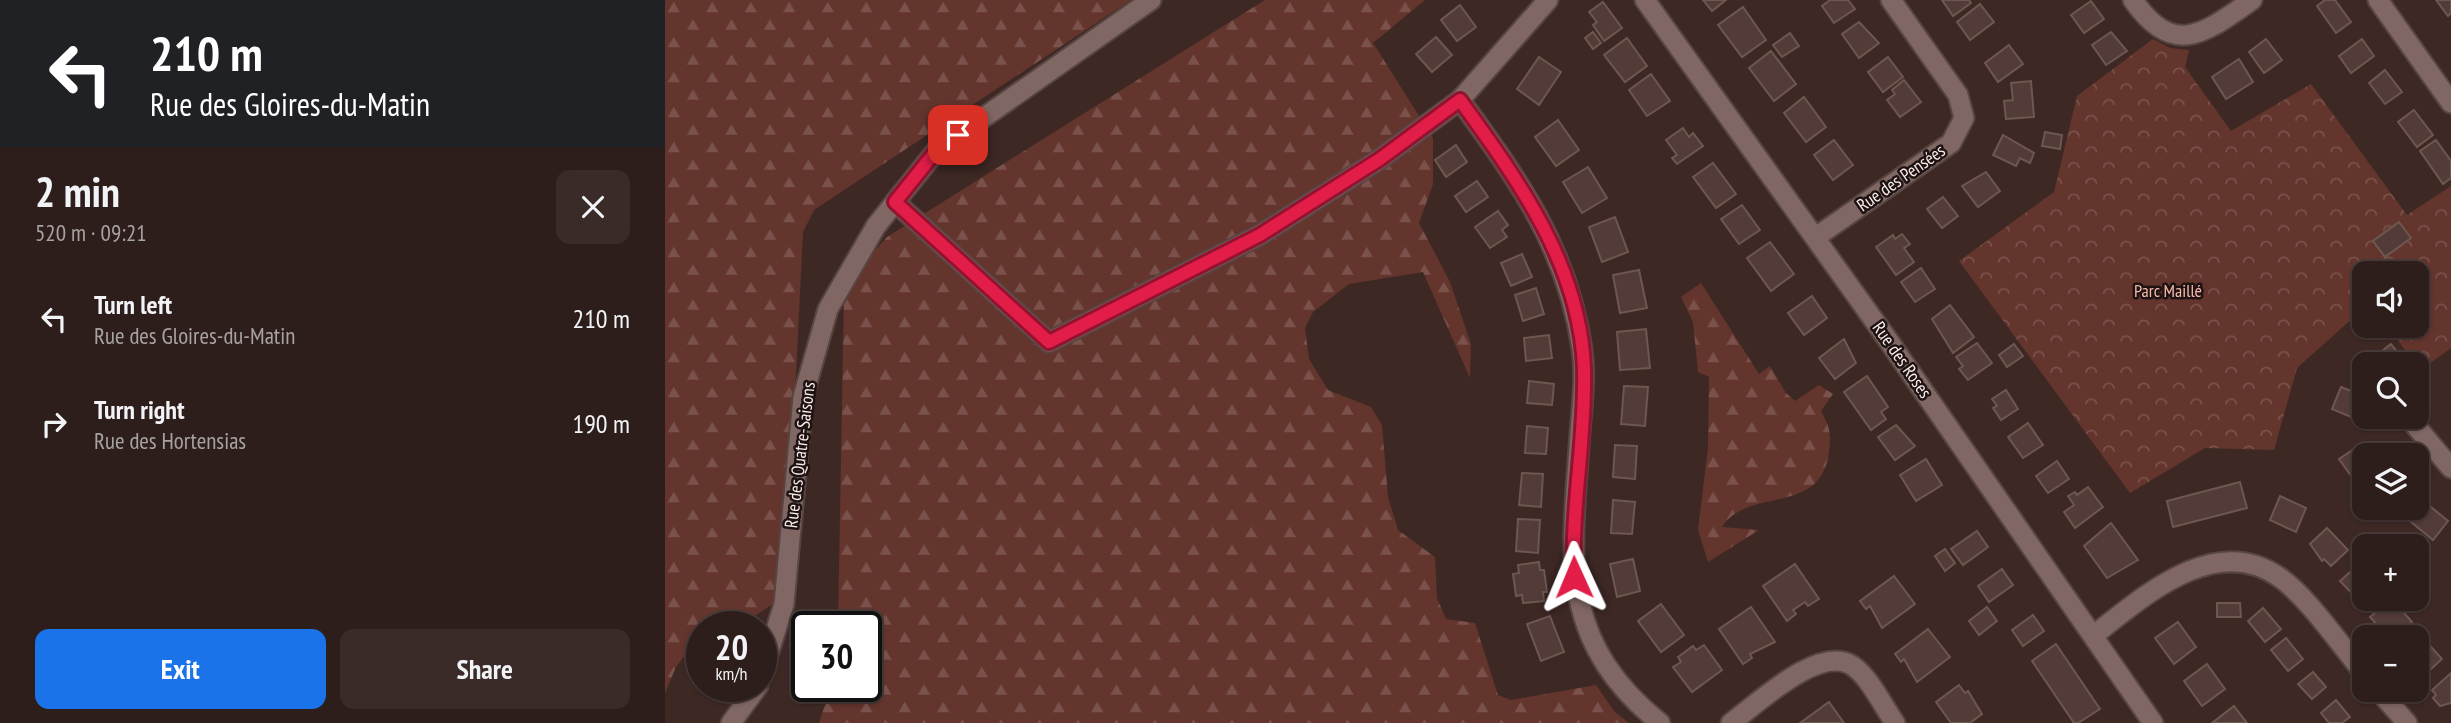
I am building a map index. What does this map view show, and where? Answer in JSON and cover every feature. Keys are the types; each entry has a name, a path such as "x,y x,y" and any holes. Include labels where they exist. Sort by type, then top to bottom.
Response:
{"street":[{"name":"Rue des Quatre-Saisons","path":"777,626 784,604 803,397 828,309 876,226 936,151 1151,0"},
{"path":"895,202 1049,342 1260,235 1380,159 1460,100 1548,0"},
{"name":"Rue des Roses","path":"1645,0 1816,237 2153,723"},
{"name":"Rue des Pensées","path":"1816,237 1951,143 1964,118 1958,95 1891,0"},
{"path":"2133,0 2154,24 2170,35 2185,36 2209,30 2252,0"},
{"path":"2378,0 2451,103"},
{"path":"1460,100 1540,217 1562,265 1577,323 1584,368 1574,577 1585,622 1596,647 1630,696 1660,723"},
{"path":"2418,429 2451,468"},
{"path":"2094,635 2177,575 2202,566 2245,564 2262,569 2286,583 2352,659"},
{"path":"1731,723 1807,668 1834,660 1854,666 1895,723"},
{"path":"731,723 746,702"},
{"path":"2389,702 2407,723"}],"green space":[{"path":"665,0 1131,0 814,210 803,232 785,596 762,611 686,611 686,654 676,667 665,693"},
{"path":"1265,0 1425,0 1373,43 1433,138 1433,184 1419,223 1450,282 1471,344 1470,378 1423,272 1349,284 1313,312 1305,328 1309,359 1328,390 1371,407 1382,425 1388,497 1398,530 1435,557 1437,598 1446,619 1475,623 1498,695 1511,700 1596,685 1614,711 1629,723 819,723 826,702 882,702 882,611 838,611 844,294 863,264 887,237"},
{"name":"Parc Maillé","path":"2153,39 2170,48 2189,50 2185,67 2231,131 2311,84 2407,215 2451,186 2451,348 2429,364 2429,352 2407,352 2396,338 2429,338 2429,261 2352,261 2352,319 2297,368 2274,450 2205,448 2130,493 1959,261 2054,192 2077,96"},
{"path":"1701,283 1759,374 1770,366 1786,393 1795,401 1819,385 1833,394 1821,411 1830,435 1829,452 1823,472 1813,485 1798,493 1749,507 1734,515 1722,527 1759,530 1708,562 1698,530 1708,448 1709,377 1698,372 1693,322 1681,297"}],"building":[{"path":"1703,0 1726,0 1712,11"},
{"path":"1830,0 1848,0 1855,9 1834,23 1822,6"},
{"path":"1942,0 1969,0 1971,3 1953,16"},
{"path":"2325,0 2335,0 2351,22 2336,33 2317,6"},
{"path":"2436,0 2451,0 2451,13 2448,16"},
{"path":"2091,1 2104,19 2084,33 2071,15"},
{"path":"1603,2 1622,28 1604,41 1593,25 1597,22 1589,12"},
{"path":"1980,4 1994,22 1970,40 1957,22"},
{"path":"1460,5 1476,27 1457,41 1441,20"},
{"path":"1743,7 1766,40 1742,57 1718,25"},
{"path":"1859,22 1879,43 1859,58 1842,34"},
{"path":"1593,32 1601,43 1593,49 1585,38"},
{"path":"2111,32 2127,51 2106,65 2092,45"},
{"path":"1790,33 1799,46 1782,57 1773,45"},
{"path":"1436,37 1452,55 1432,72 1416,54"},
{"path":"1627,38 1647,66 1625,82 1604,55"},
{"path":"2266,39 2282,60 2264,73 2249,52"},
{"path":"2362,39 2374,56 2351,73 2339,56"},
{"path":"2009,45 2023,64 1998,82 1985,63"},
{"path":"1771,51 1796,84 1774,101 1749,68"},
{"path":"1539,57 1561,72 1539,105 1517,89"},
{"path":"1888,57 1903,77 1883,92 1868,72"},
{"path":"2239,59 2253,82 2226,99 2212,77"},
{"path":"2385,70 2402,92 2385,104 2369,83"},
{"path":"1651,74 1670,101 1647,116 1629,90"},
{"path":"1904,80 1921,102 1900,117 1887,100 1895,94 1892,90"},
{"path":"2031,81 2034,117 2006,119 2004,101 2013,100 2011,83"},
{"path":"1804,97 1826,127 1806,142 1784,113"},
{"path":"2414,110 2433,135 2417,147 2398,122"},
{"path":"1558,120 1579,150 1556,166 1535,137"},
{"path":"1683,128 1689,137 1693,133 1703,146 1677,164 1672,158 1677,155 1666,140"},
{"path":"2045,132 2062,135 2060,149 2042,146"},
{"path":"2003,135 2034,153 2030,163 2020,158 2016,166 1993,155"},
{"path":"1834,140 1853,165 1833,180 1814,155"},
{"path":"2436,140 2451,161 2451,178 2443,184 2420,151"},
{"path":"1456,145 1467,162 1446,177 1435,160"},
{"path":"1713,163 1736,194 1716,208 1693,177"},
{"path":"1588,167 1607,198 1582,213 1563,182"},
{"path":"1986,172 2000,191 1978,207 1962,186"},
{"path":"1477,181 1488,197 1466,212 1455,196"},
{"path":"1943,197 1958,216 1942,228 1927,209"},
{"path":"1742,205 1760,230 1739,244 1721,219"},
{"path":"1498,211 1508,225 1502,230 1507,237 1490,248 1475,227"},
{"path":"1615,217 1628,252 1602,262 1589,227"},
{"path":"2399,222 2411,238 2385,257 2373,241"},
{"path":"1902,234 1910,244 1904,248 1914,262 1896,275 1876,247 1893,235 1895,239"},
{"path":"1770,242 1794,274 1771,291 1747,258"},
{"path":"1522,254 1532,277 1511,286 1501,263"},
{"path":"1921,268 1935,289 1915,302 1901,282"},
{"path":"1639,270 1647,308 1620,313 1613,275"},
{"path":"1536,288 1544,314 1523,321 1515,295"},
{"path":"1812,296 1827,318 1804,335 1788,313"},
{"path":"1950,305 1974,337 1953,353 1932,319"},
{"path":"1646,329 1650,368 1620,370 1617,332"},
{"path":"1549,335 1552,358 1526,361 1524,338"},
{"path":"1844,339 1856,363 1835,379 1819,358"},
{"path":"1977,343 1992,363 1968,380 1959,369 1963,366 1956,357"},
{"path":"2014,344 2023,356 2007,367 1999,355"},
{"path":"2391,344 2397,352 2381,352"},
{"path":"1867,376 1888,407 1881,412 1886,419 1871,430 1844,392"},
{"path":"1529,381 1554,384 1552,405 1527,403"},
{"path":"1624,386 1648,387 1645,426 1621,424"},
{"path":"2341,387 2352,391 2352,417 2332,409"},
{"path":"2006,390 2018,409 2001,420 1993,408 1997,406 1992,399"},
{"path":"2028,423 2043,445 2023,458 2008,437"},
{"path":"1896,425 1915,446 1895,460 1878,437"},
{"path":"1527,426 1548,428 1546,454 1525,453"},
{"path":"1615,445 1637,446 1635,479 1613,477"},
{"path":"2352,450 2352,477 2339,459"},
{"path":"1926,459 1942,485 1916,501 1900,475"},
{"path":"2057,461 2069,479 2048,493 2036,476"},
{"path":"1522,473 1543,474 1541,507 1519,505"},
{"path":"2240,482 2247,508 2173,527 2167,501"},
{"path":"2088,487 2103,507 2075,528 2064,512 2074,505 2068,496 2075,492 2077,495"},
{"path":"2280,496 2306,508 2296,532 2270,520"},
{"path":"1613,500 1635,502 1632,534 1611,533"},
{"path":"2429,505 2448,521 2433,540 2409,520 2429,520"},
{"path":"1518,519 1540,520 1538,553 1516,551"},
{"path":"2111,523 2138,560 2107,578 2084,546"},
{"path":"2327,528 2348,550 2331,566 2324,559 2322,561 2310,544"},
{"path":"1977,531 1988,547 1963,565 1951,549"},
{"path":"1945,549 1955,563 1945,571 1935,556"},
{"path":"1633,559 1640,591 1617,597 1610,564"},
{"path":"1539,562 1540,570 1544,570 1547,592 1543,592 1544,601 1523,603 1522,595 1516,596 1513,574 1519,573 1518,565"},
{"path":"1795,564 1819,599 1808,606 1805,602 1793,610 1796,614 1787,621 1763,586"},
{"path":"2002,569 2013,585 1989,602 1978,586"},
{"path":"2352,570 2352,594 2340,581"},
{"path":"1894,576 1915,604 1882,628 1870,606 1866,609 1860,601"},
{"path":"2217,603 2240,603 2241,617 2217,617"},
{"path":"1661,604 1684,635 1661,652 1638,621"},
{"path":"1751,607 1775,642 1750,654 1752,658 1743,664 1719,629"},
{"path":"1987,607 1997,621 1979,635 1969,621"},
{"path":"2263,608 2281,629 2265,642 2248,621"},
{"path":"2377,611 2402,611 2412,622 2409,625 2377,625 2370,617"},
{"path":"2033,615 2044,631 2023,646 2012,630"},
{"path":"1550,616 1564,652 1541,661 1527,624"},
{"path":"2178,622 2196,647 2174,664 2155,638"},
{"path":"1928,629 1950,657 1917,682 1904,659 1901,662 1895,654"},
{"path":"2286,638 2303,659 2288,671 2271,650"},
{"path":"2056,644 2100,709 2078,723 2074,723 2032,661"},
{"path":"1704,645 1722,670 1692,692 1673,667 1681,662 1678,657 1693,646 1696,650"},
{"path":"2429,645 2442,659 2429,671"},
{"path":"2207,664 2225,689 2202,706 2184,681"},
{"path":"2313,672 2326,687 2312,699 2298,684"},
{"path":"2451,673 2451,703 2440,706 2433,698 2436,695 2432,690"},
{"path":"1959,685 1965,693 1968,691 1982,714 1970,723 1951,723 1936,702"},
{"path":"2336,700 2350,717 2342,723 2329,723 2321,713"},
{"path":"1829,702 1844,723 1800,723"},
{"path":"2234,706 2247,723 2212,723"}],"route":[{"path":"958,135 936,151 895,202 1049,342 1260,235 1380,159 1460,100 1540,217 1562,265 1577,323 1584,368 1584,388 1573,538 1574,577"}]}
